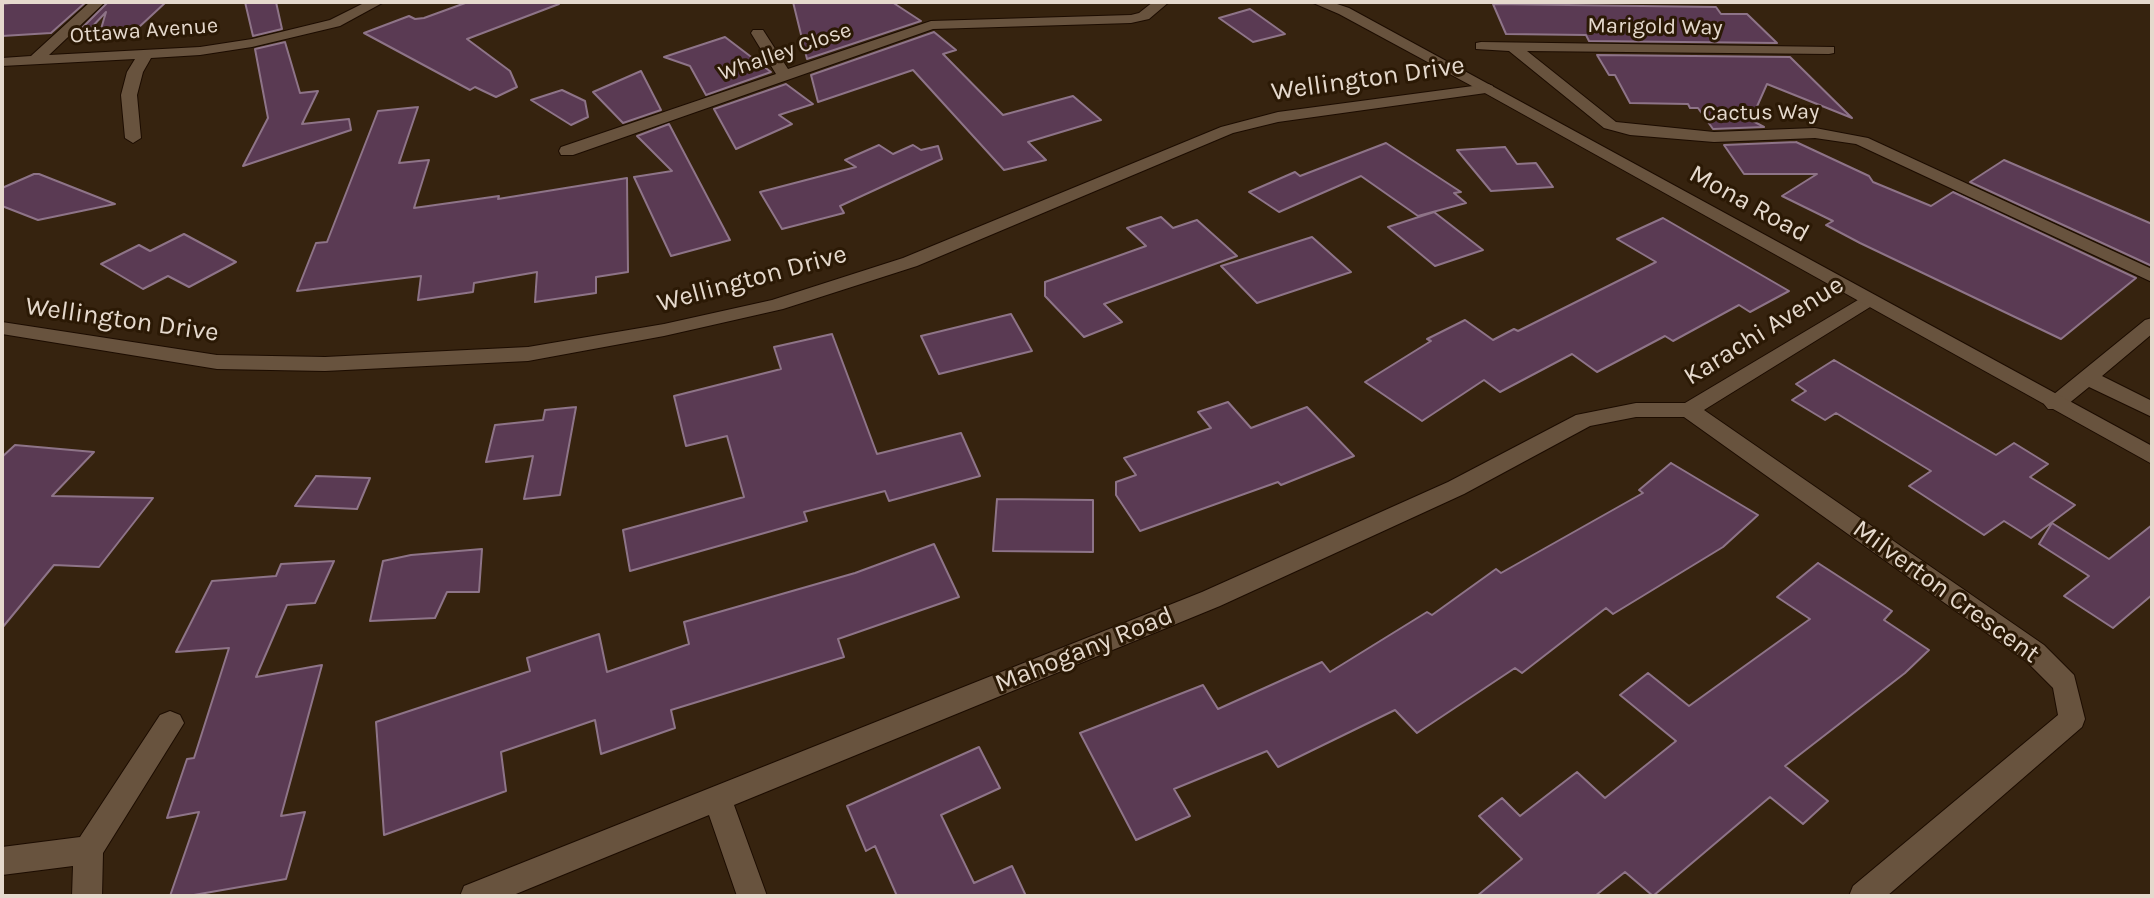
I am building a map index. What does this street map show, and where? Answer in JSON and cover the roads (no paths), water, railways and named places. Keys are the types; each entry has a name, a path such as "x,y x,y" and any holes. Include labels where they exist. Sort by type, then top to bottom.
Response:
{"street":[{"path":"35,60 98,2"},
{"name":"Ottawa Avenue","path":"2,62 146,54 252,43 335,23 377,2"},
{"name":"Whalley Close","path":"567,151 931,25 1131,19 1144,16 1162,2"},
{"name":"Mona Road","path":"1318,2 1344,11 1488,89 2152,456"},
{"path":"758,33 784,75"},
{"name":"Marigold Way","path":"1481,46 1829,50"},
{"name":"Cactus Way","path":"1513,47 1610,125 1630,130 1714,137 1815,133 1862,141 2152,276"},
{"path":"133,138 129,95 135,72 146,54"},
{"name":"Wellington Drive","path":"2,328 217,362 325,364 528,354 664,330 776,305 910,262 1227,130 1278,117 1488,89"},
{"name":"Karachi Avenue","path":"1689,410 1868,300"},
{"path":"2055,404 2152,324"},
{"path":"2088,378 2152,410"},
{"name":"Mahogany Road","path":"475,896 1211,599 1456,488 1584,420 1636,410 1689,410"},
{"name":"Milverton Crescent","path":"1689,410 2035,653 2065,683 2072,719 1864,896"},
{"path":"87,896 88,850 170,723"},
{"path":"717,796 752,896"},
{"path":"2,861 88,850"}]}
